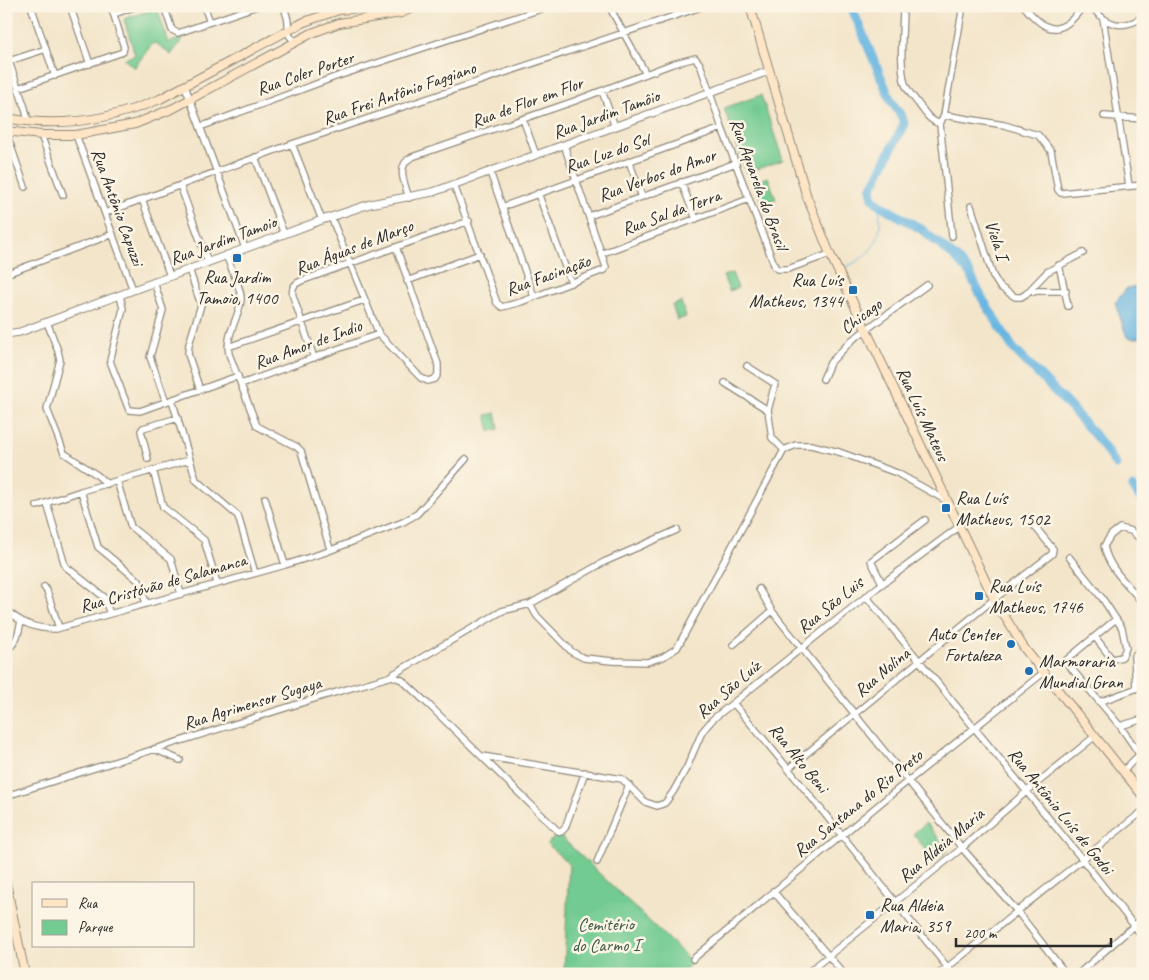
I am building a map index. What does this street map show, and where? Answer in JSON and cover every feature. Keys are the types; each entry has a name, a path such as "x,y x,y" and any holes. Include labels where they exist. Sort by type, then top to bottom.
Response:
{"main road":[{"path":"6,118 28,121 77,122 139,108 185,86 290,27 354,7 377,6"},
{"path":"6,132 38,135 76,135 124,127 174,108 312,33 351,21 401,13 418,6"},
{"name":"Rua Luís Mateus","path":"750,6 806,197 830,254 994,599 1012,630 1043,673 1143,796"},
{"path":"351,21 354,7"},
{"path":"139,108 143,121"},
{"path":"28,121 29,129 38,135"},
{"path":"6,883 25,974"}],"street":[{"path":"31,6 54,76"},
{"path":"18,88 123,52 124,47 111,6"},
{"path":"114,14 136,6"},
{"path":"164,6 172,30 178,33 244,8 257,6"},
{"path":"204,6 210,22"},
{"path":"284,6 290,27 289,36 297,40 298,33 290,27"},
{"name":"Rua Coler Porter","path":"200,127 316,84 550,6"},
{"path":"609,6 646,74"},
{"name":"Rua Frei Antônio Faggiano","path":"105,213 292,144 704,6"},
{"path":"904,6 902,69 905,82 907,88 925,113 933,121 940,124"},
{"path":"952,236 940,124 944,115 963,6"},
{"path":"1024,6 1034,19 1043,25 1054,28 1060,28 1070,22 1083,6"},
{"path":"1092,6 1096,13 1109,22 1121,25 1135,22 1143,17"},
{"path":"73,7 90,64"},
{"path":"1104,18 1129,186"},
{"path":"9,61 46,49"},
{"path":"6,53 28,121"},
{"name":"Rua de Flor em Flor","path":"410,198 402,169 408,159 695,58"},
{"name":"Rua Aquarela do Brasil","path":"695,58 699,61 711,92 722,128 772,262 778,269 788,270 830,254"},
{"name":"Rua Jardim Tamôio","path":"454,185 769,71"},
{"path":"185,86 245,248"},
{"path":"602,91 615,126"},
{"path":"944,115 1004,125 1038,135 1051,151 1058,190 1061,193 1143,185"},
{"path":"1104,116 1143,119"},
{"path":"523,119 536,155"},
{"name":"Rua Luz do Sol","path":"502,206 722,128"},
{"path":"6,132 25,187"},
{"path":"38,135 63,195"},
{"name":"Rua Antônio Capuzzi","path":"76,135 133,290"},
{"path":"292,144 322,220"},
{"name":"Rua Facinação","path":"454,185 469,221 491,289 500,307 506,307 534,297 604,270 606,264 564,145"},
{"path":"255,158 284,234"},
{"path":"629,161 642,196"},
{"name":"Rua Verbos do Amor","path":"589,216 736,163"},
{"path":"490,172 534,297"},
{"path":"681,182 696,219"},
{"path":"180,185 208,262"},
{"name":"Rua Jardim Tamoio","path":"6,334 20,332 245,248 370,204 410,198 454,185"},
{"path":"538,193 571,283"},
{"path":"142,200 170,276"},
{"name":"Rua Sal da Terra","path":"603,253 749,200"},
{"name":"Viela I","path":"971,206 993,276 1000,287 1013,296 1021,297 1035,286 1047,272 1059,265"},
{"name":"Rua Amor de Indio","path":"241,384 379,334 331,217"},
{"name":"Rua Águas de Março","path":"314,358 292,293 294,285 469,221"},
{"path":"6,274 113,234"},
{"path":"379,334 421,378 428,381 435,379 438,374 438,364 396,247"},
{"path":"1068,306 1059,265 1083,253"},
{"path":"407,281 480,254"},
{"path":"226,255 241,296 228,347 238,376 257,426 298,447 301,451 330,549"},
{"path":"189,269 201,305 189,344 188,354 200,390"},
{"path":"154,282 163,310 150,357 166,402"},
{"name":"Chicago","path":"823,379 834,358 866,329 927,285"},
{"path":"1034,292 1066,291"},
{"path":"120,295 123,305 122,316 110,361 127,408 131,411 140,412 238,376"},
{"path":"228,347 364,300"},
{"path":"47,322 60,356 47,405 56,434 64,454 97,475 107,484"},
{"path":"747,366 775,384 768,410 772,438 784,450"},
{"path":"725,383 768,410"},
{"path":"172,400 196,480 238,516 255,572"},
{"path":"148,460 141,431 143,428 178,418"},
{"path":"530,604 537,616 572,652 584,658 646,662 663,657 677,648 784,450 796,445 811,445 839,452 897,473 949,502"},
{"name":"Rua Cristóvão de Salamanca","path":"6,610 21,622 38,628 59,628 285,565 403,522 416,514 466,459"},
{"path":"37,506 81,491 190,460"},
{"path":"153,470 164,507 204,540 217,584"},
{"path":"117,481 131,528 171,558 181,594"},
{"path":"81,491 98,547 139,581 146,604"},
{"path":"265,498 285,565"},
{"path":"47,503 65,566 104,597 110,614"},
{"name":"Rua Nolina","path":"789,768 1054,552 1028,518"},
{"path":"880,585 870,561 925,520"},
{"name":"Rua São Luis","path":"802,647 880,585 960,526"},
{"path":"1143,541 1132,531 1120,528 1111,535 1104,546 1106,558 1119,577 1143,604"},
{"name":"Rua Agrimensor Sugaya","path":"6,796 390,676 502,611 530,604 604,562 677,530"},
{"path":"1069,557 1122,628 1126,648 1122,657 1112,659 1095,637"},
{"path":"44,587 50,599 59,628"},
{"path":"759,589 772,611 962,848 1017,912 1066,974"},
{"name":"Rua Antônio Luís de Godoi","path":"866,596 1143,936"},
{"path":"733,645 772,611"},
{"path":"1116,619 1065,661 1142,755 1123,771"},
{"path":"6,650 11,648 21,622"},
{"name":"Rua São Luíz","path":"629,785 645,802 655,806 665,803 679,782 702,732 712,719 802,647"},
{"path":"1136,688 1134,656 1137,652 1143,651"},
{"name":"Rua Santana do Rio Preto","path":"693,958 1043,673"},
{"path":"390,676 402,680 482,756 553,828 560,832 564,830 568,821 585,772"},
{"path":"1099,702 1143,686"},
{"name":"Rua Alto Beni","path":"733,702 789,768 841,836 953,974"},
{"path":"1120,726 1143,719"},
{"name":"Rua Aldeia Maria","path":"806,974 962,848 1026,792 1094,737"},
{"path":"154,749 180,760"},
{"path":"482,756 622,779 629,785 597,862"},
{"path":"939,974 1143,811"},
{"path":"773,891 844,974"},
{"path":"1078,974 1143,918"}],"green space":[{"path":"157,8 169,43 184,37 171,55 156,43 152,44 134,68 124,59 135,55 124,19"},
{"path":"761,95 783,160 746,173 724,108"},
{"path":"768,177 776,199 763,203 755,182"},
{"path":"732,273 738,288 729,291 723,276"},
{"path":"681,302 686,317 677,320 672,305"},
{"path":"496,413 499,429 490,431 486,415"},
{"path":"926,823 948,850 935,861 913,834"},
{"name":"Cemitério do Carmo I","path":"558,834 689,959 692,963 684,971 687,974 564,974 569,864 547,844"}],"water":[{"path":"1143,285 1143,335 1137,338 1129,338 1115,303 1127,288"}],"waterway":[{"path":"851,6 891,101 902,117 904,124 871,189 873,198 880,205 921,229 957,259 970,274 982,298 1013,348 1070,407 1099,440 1116,465"},
{"path":"846,267 864,256 874,245 879,232 880,205"},
{"path":"1133,487 1143,502"}],"place":[{"name":"Rua Jardim Tamoio, 1400","path":"237,258"},
{"name":"Rua Luís Matheus, 1344","path":"853,290"},
{"name":"Rua Luís Matheus, 1502","path":"946,508"},
{"name":"Rua Luís Matheus, 1746","path":"979,596"},
{"name":"Auto Center Fortaleza","path":"1011,644"},
{"name":"Marmoraria Mundial Gran","path":"1029,671"},
{"name":"Rua Aldeia Maria, 359","path":"870,915"}]}
